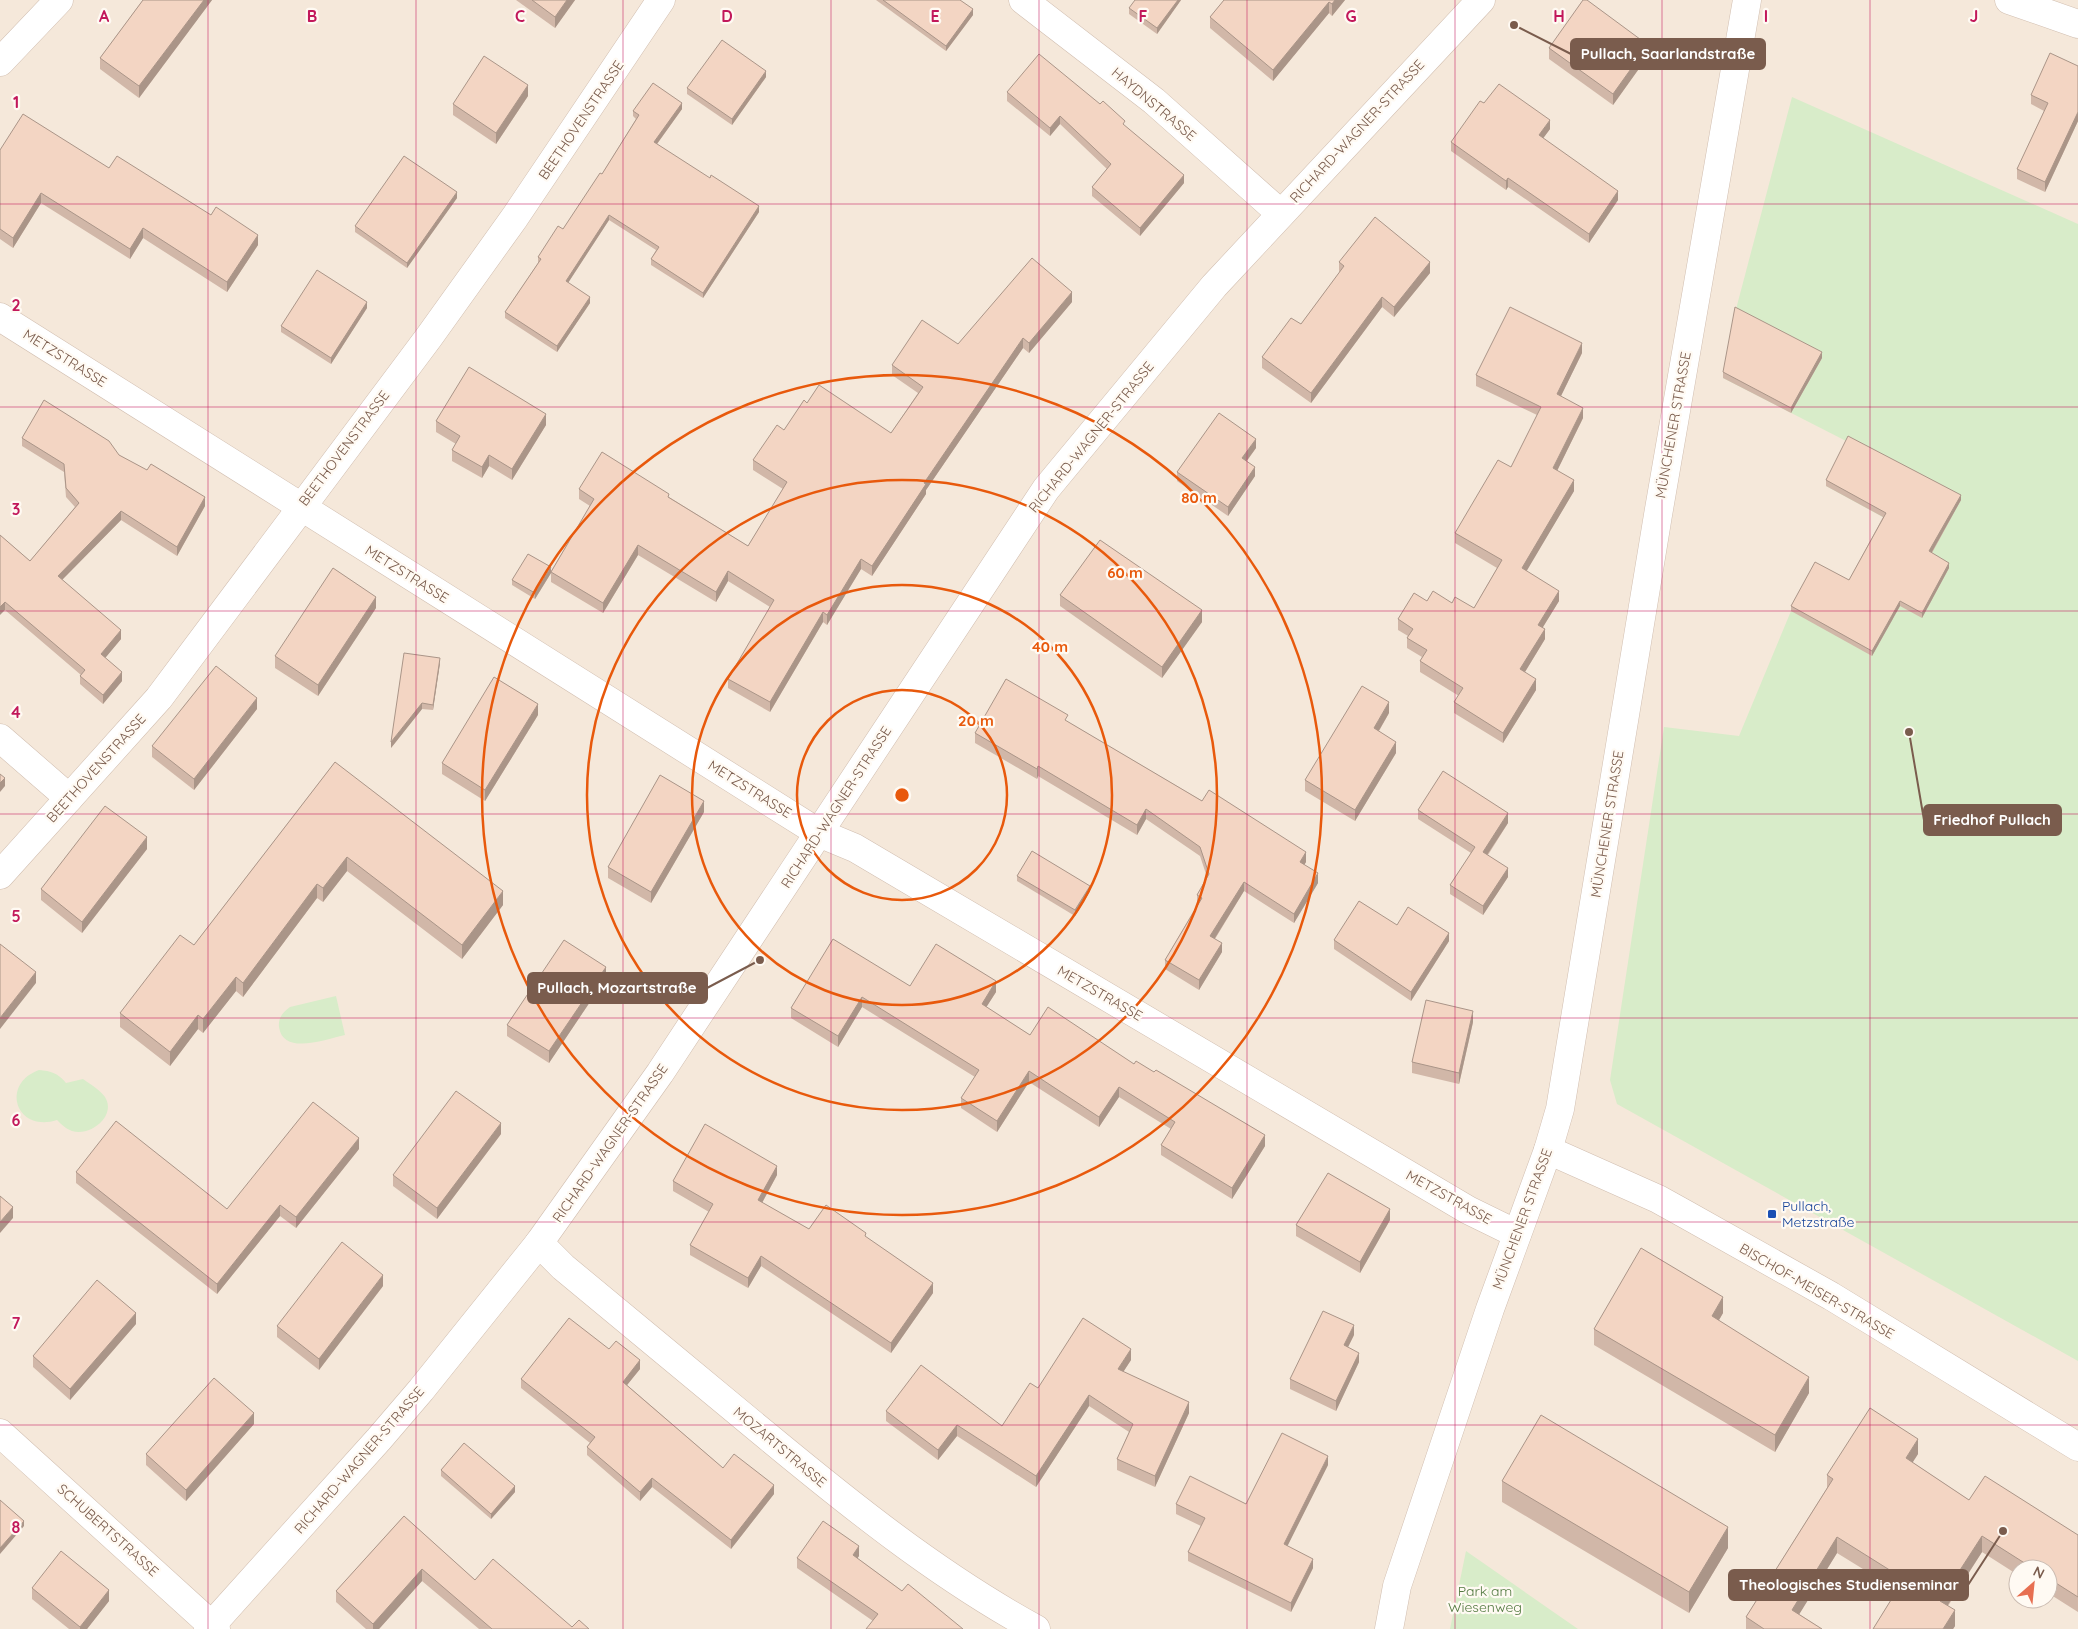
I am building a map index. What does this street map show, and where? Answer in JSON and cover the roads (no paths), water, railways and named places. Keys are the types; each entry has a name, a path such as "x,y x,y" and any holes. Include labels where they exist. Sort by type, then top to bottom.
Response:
{"street":[{"path":"0,62 58,0"},
{"name":"BEETHOVENSTRASSE","path":"0,875 159,698 429,337 515,217 661,0"},
{"name":"HAYDNSTRASSE","path":"1023,0 1154,101 1280,213"},
{"name":"RICHARD-WAGNER-STRASSE","path":"212,1628 385,1432 539,1243 660,1073 1046,489 1214,286 1280,213 1481,0"},
{"name":"MÜNCHENER STRASSE","path":"1389,1629 1400,1576 1517,1234 1548,1150 1560,1109 1658,515 1747,0"},
{"path":"2009,0 2078,24"},
{"name":"METZSTRASSE","path":"0,317 819,833 855,848 1468,1210 1517,1234"},
{"path":"0,738 69,798"},
{"name":"BISCHOF-MEISER-STRASSE","path":"1548,1150 1649,1194 1678,1210 1831,1296 2078,1447"},
{"name":"MOZARTSTRASSE","path":"539,1243 563,1267 831,1489 929,1562 1014,1617 1036,1629"},
{"name":"SCHUBERTSTRASSE","path":"0,1433 212,1628"}],"place":[{"name":"Pullach, Saarlandstraße","path":"1514,25"},
{"name":"Friedhof Pullach","path":"1909,732"},
{"name":"Pullach, Mozartstraße","path":"760,960"},
{"name":"Pullach, Metzstraße","path":"1772,1214"},
{"name":"Theologisches Studienseminar","path":"2003,1531"}],"park label":[{"name":"Park am Wiesenweg","path":"1485,1599"}]}
